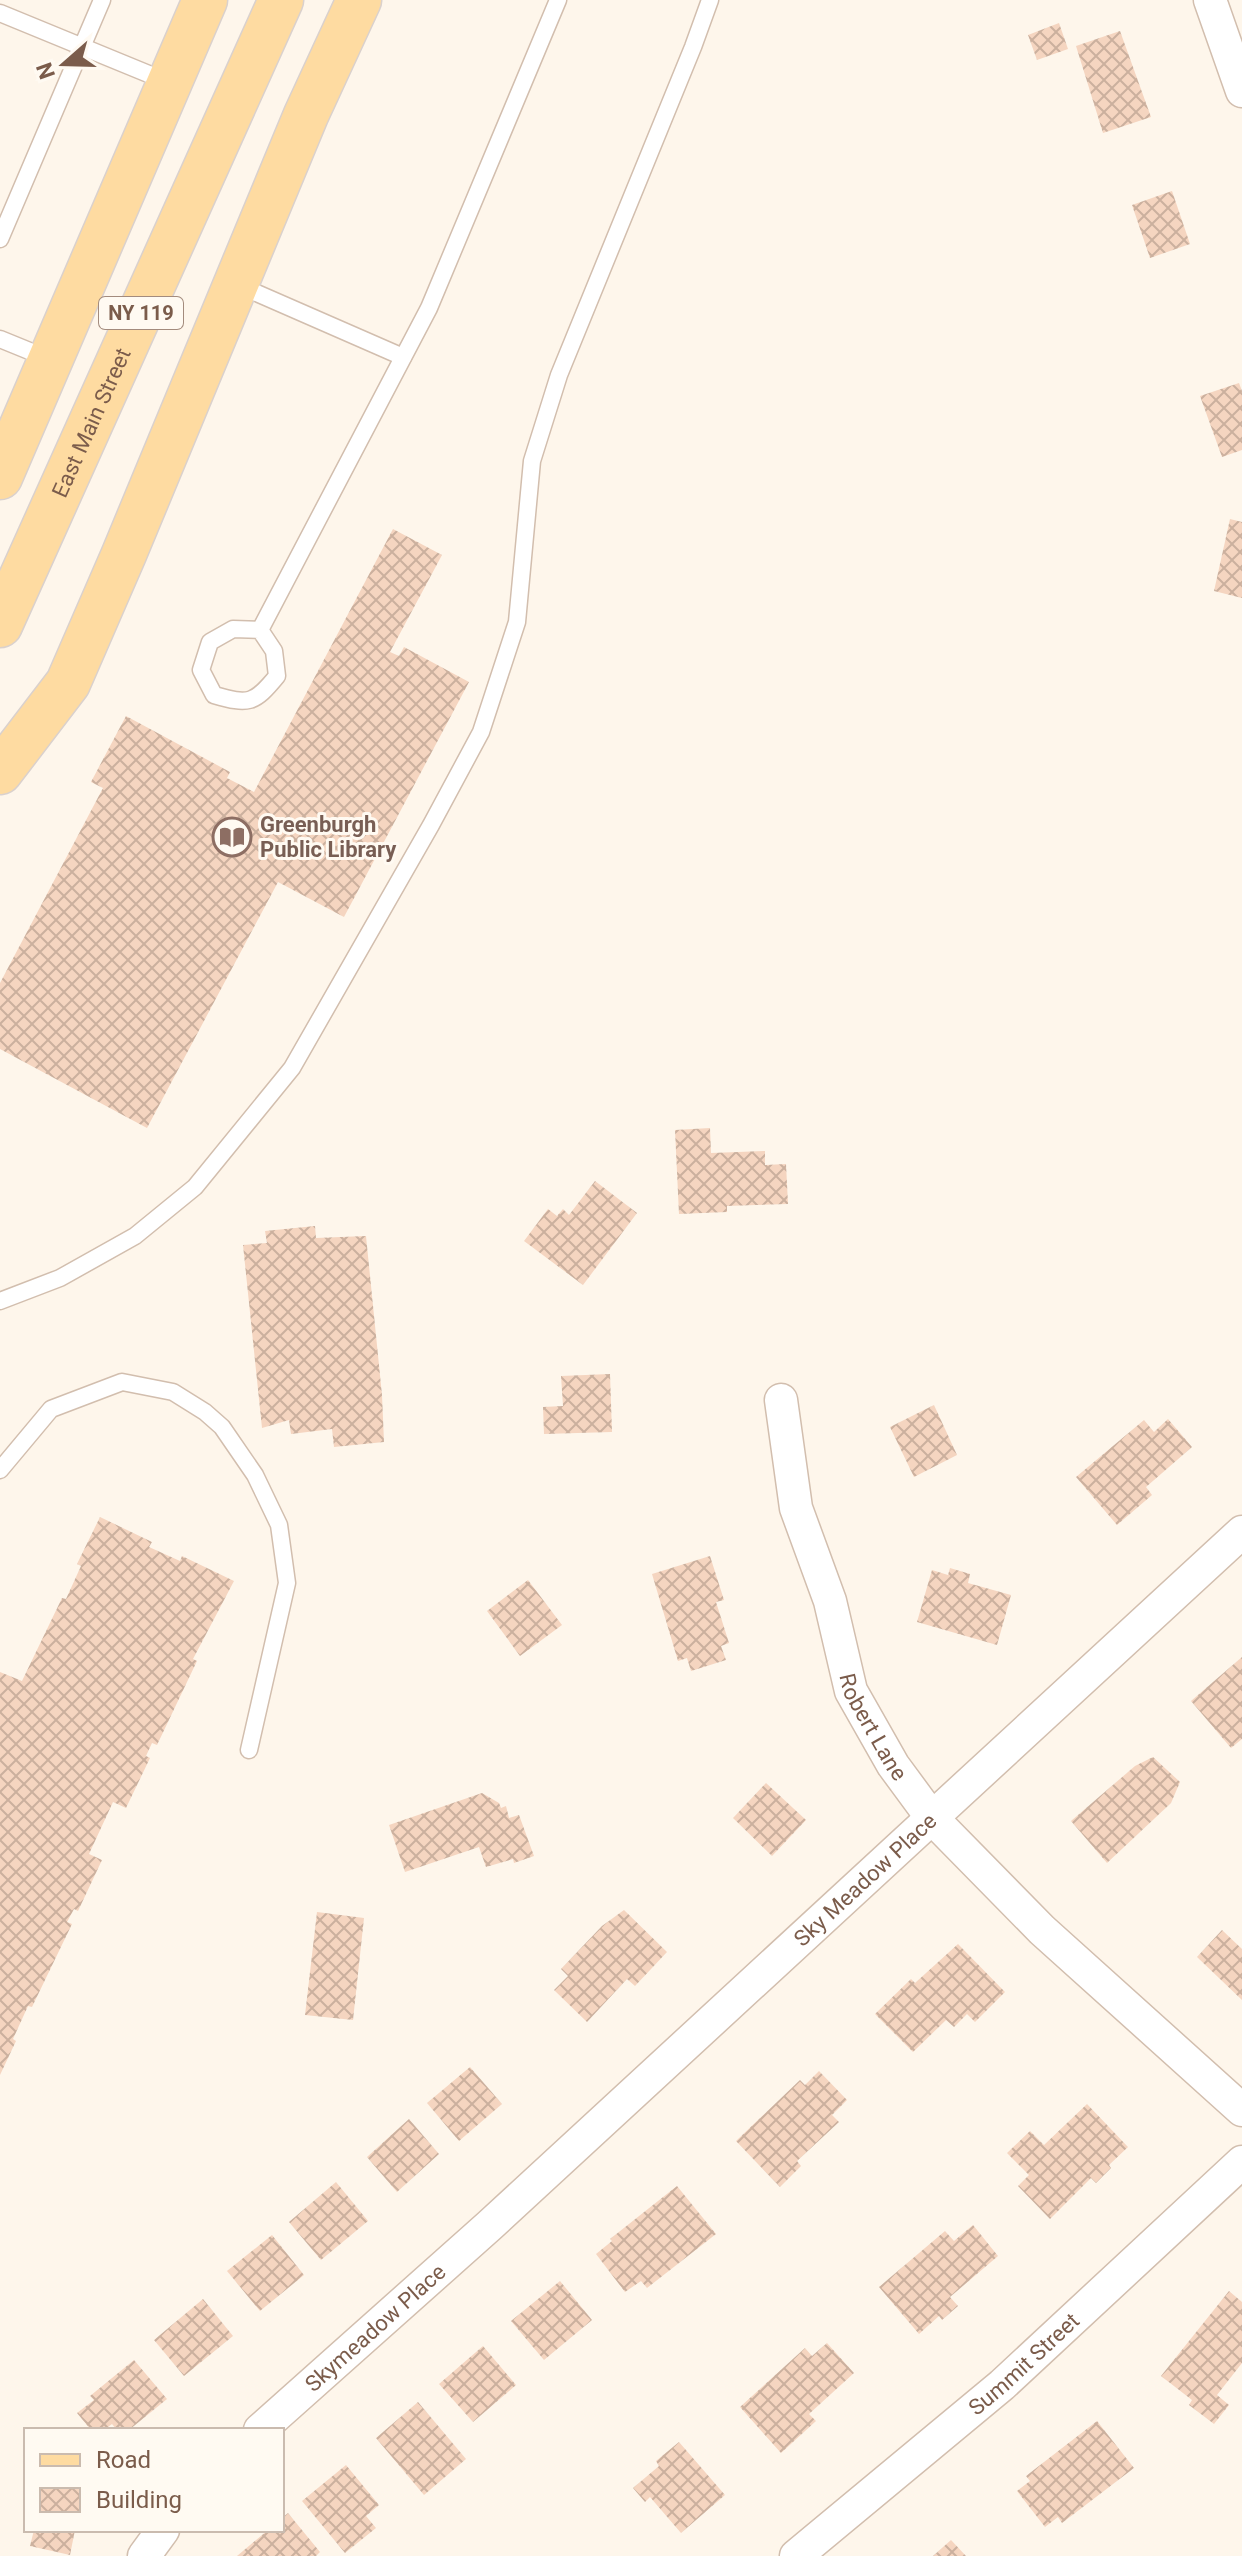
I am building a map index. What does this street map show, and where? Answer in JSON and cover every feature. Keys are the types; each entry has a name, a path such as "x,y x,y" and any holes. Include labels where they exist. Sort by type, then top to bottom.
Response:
{"main road":[{"path":"0,477 205,0"},
{"name":"East Main Street","path":"0,625 281,0"},
{"path":"0,772 68,683 306,115 359,0"}],"street":[{"path":"1210,0 1242,91"},
{"name":"Robert Lane","path":"781,1400 796,1508 830,1601 851,1691 893,1765 932,1818 1042,1930 1242,2110"},
{"name":"Sky Meadow Place","path":"489,2226 1242,1532"},
{"name":"Summit Street","path":"796,2556 1002,2385 1242,2162"},
{"name":"Skymeadow Place","path":"262,2428 489,2226"},
{"path":"144,2556 162,2532"}],"lane":[{"path":"0,239 102,0"},
{"path":"260,630 429,308 558,0"},
{"path":"0,1301 60,1278 135,1236 195,1187 292,1068 438,812 481,732 517,622 532,461 559,375 710,0"},
{"path":"0,13 169,83"},
{"path":"236,284 403,357"},
{"path":"0,339 50,360"},
{"path":"233,629 260,630 274,651 277,676 260,697 239,702 214,695 201,670 210,642 233,629"},
{"path":"0,1470 51,1409 122,1382 173,1392 222,1427 255,1475 279,1525 287,1583 249,1750"}],"building":[{"path":"1059,23 1068,49 1037,60 1028,35"},
{"path":"1120,31 1151,117 1103,133 1076,46"},
{"path":"1172,191 1190,244 1150,258 1132,205"},
{"path":"1239,383 1242,391 1242,450 1222,457 1200,396"},
{"path":"1230,519 1242,522 1242,598 1214,591"},
{"name":"Greenburgh Public Library","path":"393,529 442,555 390,652 399,656 404,647 469,682 344,917 278,882 147,1128 0,1049 0,983 103,788 91,782 126,716 230,772 227,778 254,792"},
{"path":"710,1128 711,1153 765,1151 765,1165 786,1164 788,1204 727,1206 727,1212 679,1214 675,1130"},
{"path":"595,1181 637,1213 583,1285 524,1241 548,1209 557,1216 563,1209 569,1215"},
{"path":"315,1226 316,1238 366,1236 384,1442 334,1447 332,1429 291,1434 289,1420 262,1428 243,1245 267,1243 265,1231"},
{"path":"610,1374 612,1432 544,1434 543,1407 563,1406 561,1376"},
{"path":"934,1405 957,1455 914,1477 890,1427"},
{"path":"1168,1419 1192,1447 1146,1487 1152,1495 1117,1525 1076,1477 1144,1420 1154,1432"},
{"path":"100,1517 152,1542 149,1547 180,1561 182,1556 234,1581 193,1659 197,1661 157,1745 152,1743 146,1756 150,1758 126,1808 113,1802 89,1854 102,1860 78,1911 74,1909 67,1922 72,1924 32,2007 28,2006 0,2075 0,1672 22,1681 62,1598 66,1599 81,1566 77,1564"},
{"path":"710,1556 724,1600 716,1602 729,1643 721,1646 726,1660 691,1671 687,1658 678,1661 652,1574"},
{"path":"950,1568 970,1574 968,1583 1011,1595 997,1645 917,1622 932,1570 948,1575"},
{"path":"528,1580 562,1625 520,1656 487,1611"},
{"path":"1242,1657 1242,1739 1231,1748 1191,1701"},
{"path":"1153,1757 1180,1782 1171,1803 1107,1863 1071,1821 1135,1766"},
{"path":"766,1783 806,1820 772,1856 733,1818"},
{"path":"482,1793 499,1803 501,1808 506,1806 509,1818 519,1815 534,1856 486,1867 479,1847 405,1872 389,1825"},
{"path":"624,1910 667,1952 635,1986 627,1979 587,2022 554,1990 568,1976 561,1969 602,1926"},
{"path":"317,1912 364,1918 353,2020 305,2015"},
{"path":"1222,1930 1242,1949 1242,2000 1197,1957"},
{"path":"958,1944 1005,1992 975,2022 967,2014 954,2027 946,2020 913,2052 875,2014 911,1979 915,1983"},
{"path":"470,2067 502,2104 459,2141 427,2103"},
{"path":"819,2071 847,2100 832,2115 839,2122 797,2161 801,2166 780,2187 736,2141 800,2080 805,2085"},
{"path":"1087,2104 1128,2147 1096,2183 1091,2178 1050,2219 1018,2186 1029,2175 1007,2153 1030,2131 1044,2145"},
{"path":"409,2119 439,2154 397,2192 367,2157"},
{"path":"336,2182 368,2221 321,2260 289,2222"},
{"path":"677,2186 716,2234 647,2288 641,2281 625,2292 596,2254 612,2241 610,2239"},
{"path":"973,2225 998,2256 950,2297 958,2306 942,2320 939,2316 919,2334 879,2287 945,2231 954,2241"},
{"path":"272,2235 304,2275 260,2311 227,2271"},
{"path":"560,2281 592,2320 544,2360 511,2321"},
{"path":"1229,2291 1242,2302 1242,2363 1217,2395 1229,2405 1214,2424 1189,2405 1192,2400 1161,2376"},
{"path":"203,2299 233,2336 184,2376 154,2340"},
{"path":"827,2343 854,2373 809,2414 816,2421 781,2453 740,2407 805,2348 812,2356"},
{"path":"483,2346 516,2385 473,2422 439,2384"},
{"path":"134,2360 167,2399 131,2428 115,2428 112,2424 107,2428 89,2428 77,2413 94,2400 90,2396"},
{"path":"418,2402 466,2459 424,2495 376,2438"},
{"path":"1097,2421 1134,2468 1062,2523 1058,2517 1045,2527 1017,2491 1030,2481 1026,2476"},
{"path":"679,2442 725,2495 681,2533 650,2497 645,2502 633,2488 659,2466 656,2461"},
{"path":"346,2465 379,2505 366,2516 376,2528 345,2553 302,2501"},
{"path":"288,2513 320,2552 316,2556 237,2556 266,2532 284,2532 284,2516"},
{"path":"34,2532 75,2532 70,2555 30,2546"},
{"path":"951,2540 966,2556 933,2556"}],"place":[{"name":"Greenburgh Public Library","path":"232,837"}]}
